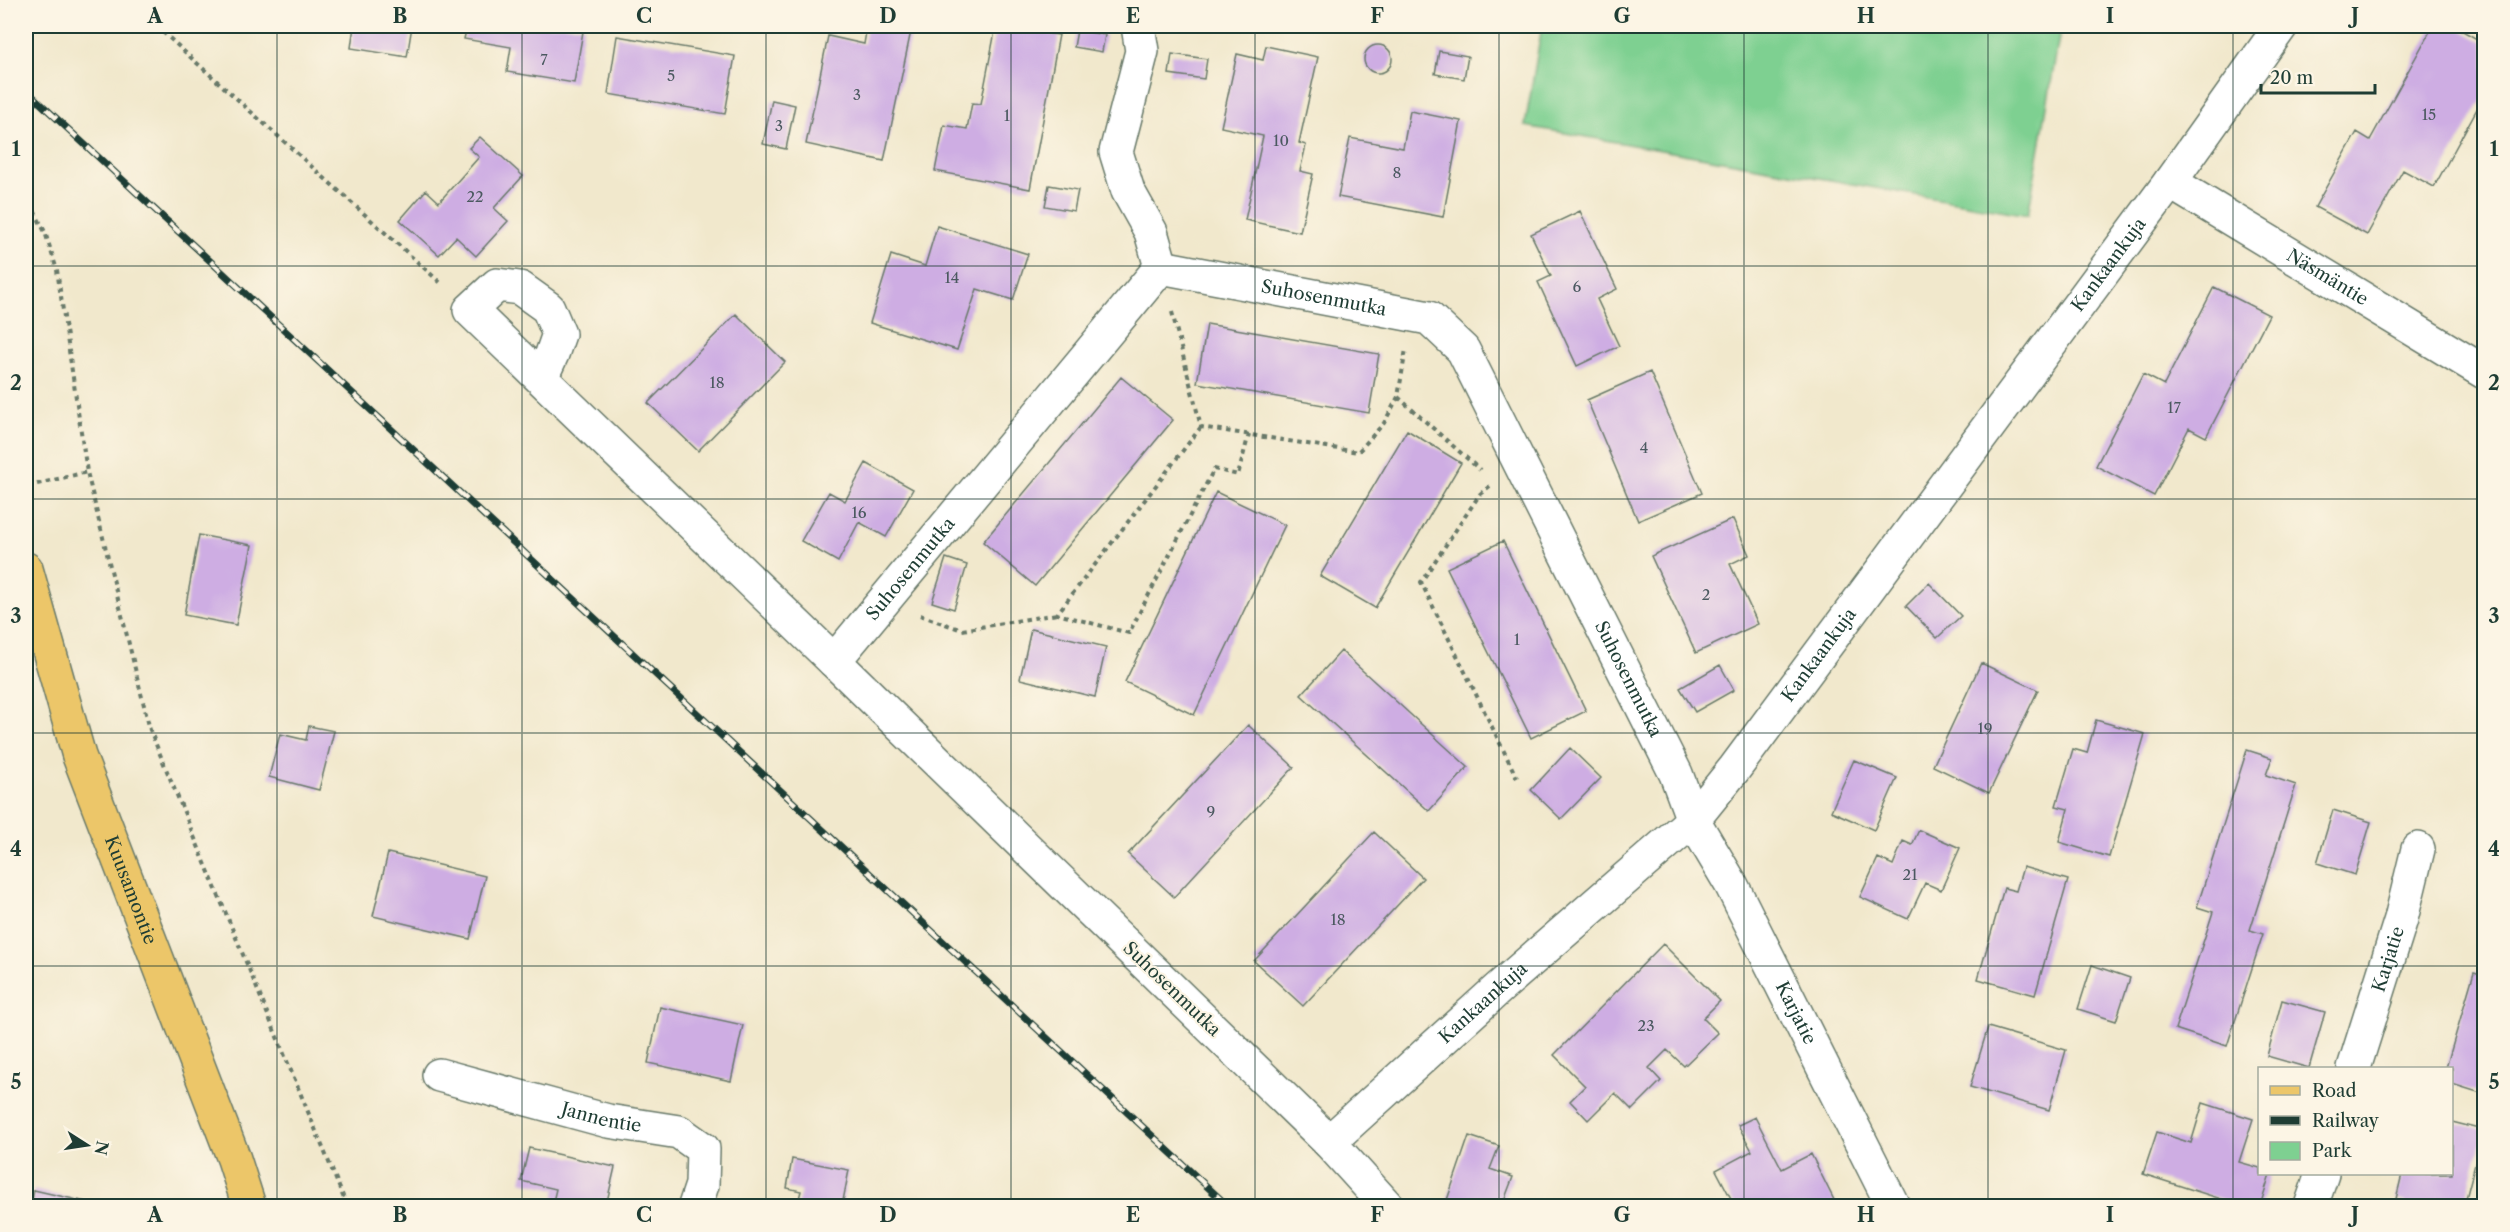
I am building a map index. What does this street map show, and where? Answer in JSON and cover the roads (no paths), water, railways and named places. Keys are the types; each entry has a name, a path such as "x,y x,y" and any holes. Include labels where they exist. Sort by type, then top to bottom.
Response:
{"main road":[{"name":"Kuusamontie","path":"26,569 79,756 234,1159 249,1206"}],"street":[{"path":"1138,26 1142,51 1116,152 1128,191 1151,232 1161,267"},
{"name":"Kankaankuja","path":"1329,1143 1499,988 1693,820 1736,768 2170,182 2281,26"},
{"name":"Näsmäntie","path":"2170,182 2484,372"},
{"name":"Suhosenmutka","path":"834,661 1161,267 1429,318 1462,350 1508,474 1676,774 1693,820"},
{"name":"Suhosenmutka","path":"541,378 559,334 548,308 520,288 497,285 470,310 1329,1143"},
{"name":"Karjatie","path":"1693,820 1731,884 1893,1206"},
{"name":"Karjatie","path":"2354,1067 2401,919 2418,849"},
{"name":"Jannentie","path":"440,1075 609,1121 679,1132 703,1149 702,1185 695,1206"},
{"path":"1329,1143 1387,1206"},
{"path":"2311,1206 2321,1175"}],"railway":[{"path":"26,90 1228,1206"}]}
